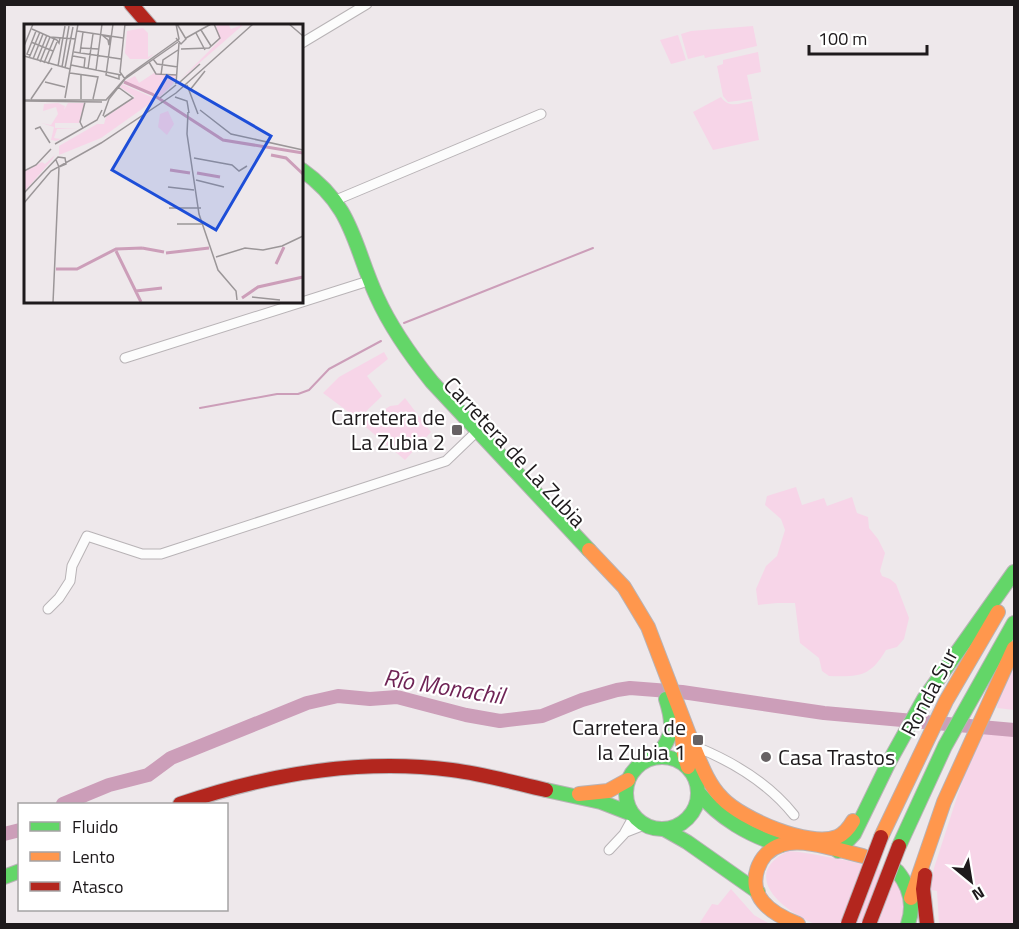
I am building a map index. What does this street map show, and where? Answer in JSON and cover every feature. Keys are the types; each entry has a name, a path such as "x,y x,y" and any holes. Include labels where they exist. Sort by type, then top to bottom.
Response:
{"main road":[{"path":"118,4 135,24"},
{"path":"131,4 148,24"},
{"name":"Carretera de La Zubia","path":"303,172 319,182 336,200 351,227 376,295 391,325 432,382 624,587 648,627 664,681"},
{"name":"Carretera de La Zubia","path":"303,181 322,196 337,217 362,283 399,353 425,386 620,596 664,681 704,772 723,799 737,811 766,828 817,839 828,839 842,834 865,807"},
{"path":"838,851 854,834 865,807 924,699 1014,572"},
{"name":"Ronda Sur","path":"848,924 881,837 924,744 1014,583"},
{"name":"Ronda Sur","path":"869,924 899,846 945,746 1014,623"},
{"path":"908,924 932,836 968,747 1014,648"},
{"name":"Carretera de La Zubia","path":"656,757 671,736 673,703"},
{"name":"Carretera de La Zubia","path":"673,703 688,767"},
{"path":"183,803 218,791 298,772 374,765 452,770 616,805 653,828 664,829 678,826 689,817 696,806 699,793 695,776 688,767 673,758 656,757 639,765 628,780 608,791 570,795"},
{"path":"628,780 626,799 637,818"},
{"path":"699,793 712,807 745,830 768,842 781,845"},
{"path":"664,829 690,842 708,857 741,878 758,892 767,906 794,924"},
{"path":"927,924 923,889 932,836"},
{"path":"758,892 756,882 758,864 764,855 781,845 791,843 862,856"},
{"path":"897,871 902,877 920,924"}],"street":[{"path":"303,41 367,4"},
{"path":"336,200 541,114"},
{"path":"303,302 362,283"},
{"path":"124,358 299,303"},
{"path":"48,609 59,598 70,581 72,566 87,536 142,554 161,554 446,460 472,436"},
{"path":"695,750 699,748 710,753 751,776 773,792 794,815"},
{"path":"609,850 637,818"}],"shaded area":[{"path":"753,26 757,46 705,58 704,55 688,59 681,34 691,31"},
{"path":"678,35 686,60 671,64 660,40"},
{"path":"758,52 761,72 747,75 752,99 728,102 723,96 717,66 723,64 723,60"},
{"path":"721,97 731,104 752,101 759,140 713,150 693,112"},
{"path":"384,352 388,359 367,376 382,396 358,419 323,393 339,377"},
{"path":"405,398 431,432 405,460 362,424 390,406 398,405"},
{"path":"796,487 802,505 824,498 827,506 852,497 857,513 868,517 869,528 885,553 880,571 882,576 896,584 909,618 904,639 897,647 886,650 875,666 863,673 829,676 822,671 819,658 800,643 795,603 758,605 756,589 766,566 777,556 785,530 781,519 765,505 767,496"},
{"path":"1014,668 1014,710 997,708 999,696"},
{"path":"982,731 1014,733 1014,924 939,924 937,891 930,890 934,868 970,757"},
{"path":"788,851 853,862 880,870 890,876 898,884 903,894 904,907 900,924 818,925 790,910 771,892 767,881 767,871 774,860"},
{"path":"731,889 754,915 770,924 699,924 712,904 718,905"}],"waterway":[{"path":"404,323 593,248"},
{"path":"200,408 277,394 298,394 309,390 329,369 381,341"},
{"name":"Río Monachil","path":"65,803 109,785 148,775 171,758 307,703 338,696 370,699 397,697 466,715 500,721 542,716 582,700 630,688 682,692 824,713 1014,730"},
{"name":"Río Monachil","path":"4,834 18,830"}],"traffic: fast":[{"path":"303,171 332,198 342,213 369,278 395,331 432,382 589,550"},
{"path":"838,851 854,834 889,762 924,699 1014,572"},
{"path":"899,846 945,746 1014,623"},
{"path":"656,757 666,743 671,730 666,699"},
{"path":"669,757 688,767 696,779 698,793 696,807 688,819 676,827 655,829 636,819 628,807 626,786 636,767 648,759 669,757"},
{"path":"546,790 601,802 632,814"},
{"path":"699,793 736,825 758,837 781,845"},
{"path":"664,829 687,842 758,892"},
{"path":"897,871 910,896 911,910 908,924"},
{"path":"4,877 18,872"}],"traffic: slow":[{"path":"589,550 624,587 648,627 695,750"},
{"path":"881,837 946,701 998,612"},
{"path":"911,898 944,802 1014,648"},
{"path":"680,722 688,767"},
{"path":"695,750 706,776 722,798 744,814 776,830 825,839 842,834 853,821"},
{"path":"579,794 608,791 628,780"},
{"path":"798,924 775,912 763,902 758,894 757,869 766,854 781,845 800,843 863,856"}],"traffic: jam":[{"path":"131,4 148,24"},
{"path":"183,803 213,793 280,777 314,771 383,766 452,770 546,790"},
{"path":"848,924 881,837"},
{"path":"869,924 899,846"},
{"path":"925,875 923,889 927,924"}],"place":[{"name":"Carretera de La Zubia 2","path":"457,430"},
{"name":"Carretera de la Zubia 1","path":"698,740"},
{"name":"Casa Trastos","path":"766,757"}]}
